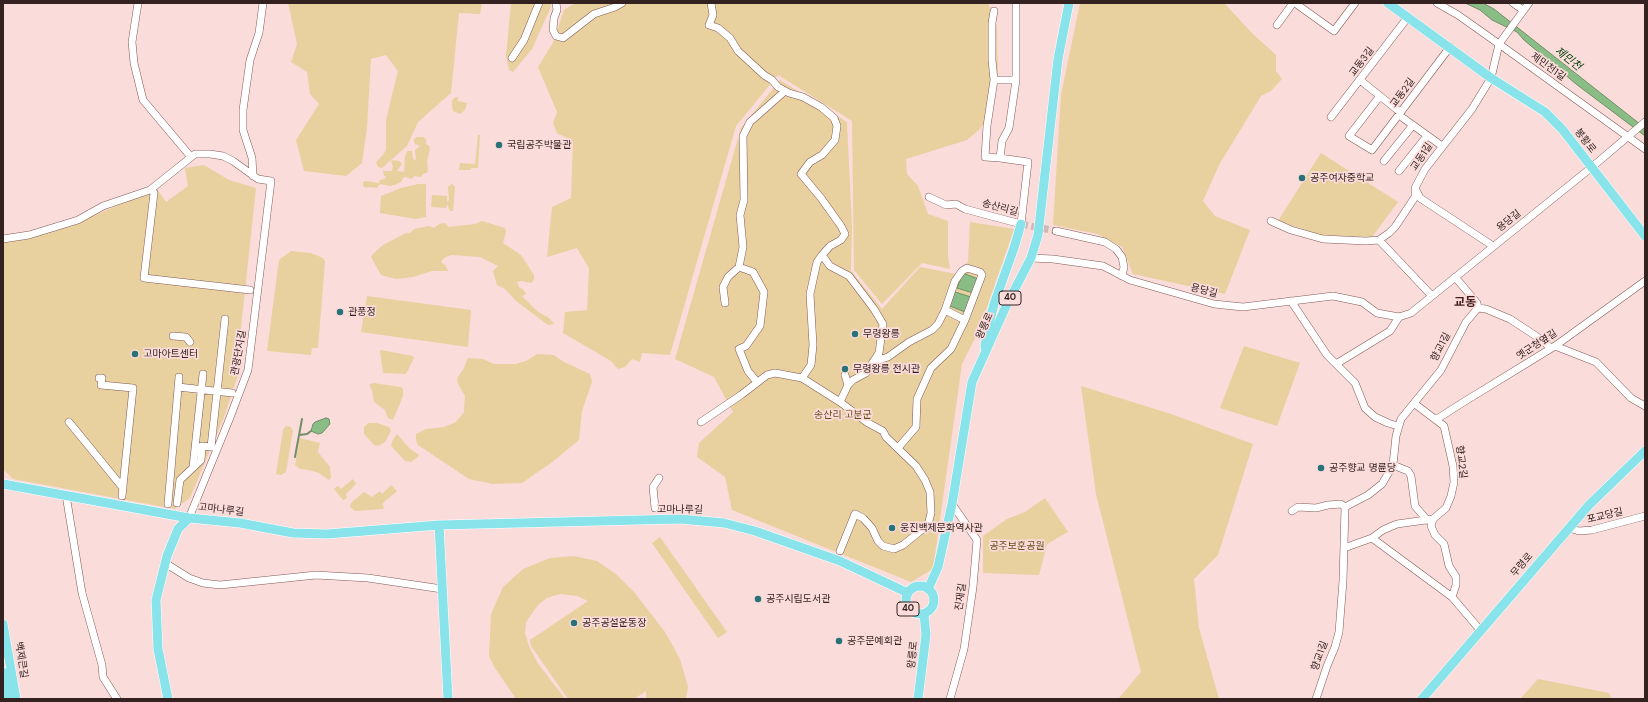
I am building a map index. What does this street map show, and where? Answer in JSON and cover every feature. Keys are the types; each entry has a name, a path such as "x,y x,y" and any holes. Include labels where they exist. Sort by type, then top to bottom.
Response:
{"main road":[{"name":"왕릉로","path":"928,589 938,568 952,504 972,382 1007,304 1032,258 1038,235 1058,59 1069,3"},
{"name":"봉황로","path":"1388,3 1491,78 1545,112 1562,129 1645,236"},
{"path":"984,356 987,331 1020,224"},
{"name":"무령로","path":"1422,699 1589,505 1645,451"},
{"name":"고마나루길","path":"3,484 189,518 240,523 293,533 327,534 439,525 680,519 724,523 755,531 840,561 908,592"},
{"path":"168,699 158,649 156,600 165,563 178,529 189,518"},
{"path":"439,525 448,699"},
{"name":"40","path":"920,586 932,592 934,602 930,610 924,614 917,614 909,610 905,601 908,592 911,589 920,586"},
{"name":"왕릉로","path":"918,699 926,635 924,614"},
{"name":"백제큰길","path":"3,624 16,699"},
{"name":"백제큰길","path":"3,672 7,699"}],"street":[{"path":"138,3 132,42 134,64 143,100 191,157"},
{"path":"253,176 252,158 243,130 243,110 250,60 259,33 263,3"},
{"path":"512,58 524,40 540,3"},
{"path":"556,3 557,10 554,18 553,30 556,36 562,38 594,14 622,3"},
{"path":"711,3 713,15 709,25 718,28 730,38 738,51 778,87 803,97 821,107 834,118 837,126 835,140 822,155 810,162 800,174 825,204 845,234 841,240 830,246 817,262 810,294 813,345 811,365 802,378"},
{"path":"1000,158 1002,141 1009,128 1016,80 1016,3"},
{"path":"1277,25 1294,3 1334,31 1355,3"},
{"name":"제민천1길","path":"1437,3 1458,15 1645,149"},
{"path":"1513,3 1523,10"},
{"path":"1491,78 1499,44 1529,3"},
{"path":"994,11 992,23 992,60 994,80 987,126 985,157 1028,162 1020,224"},
{"name":"교동3길","path":"1331,117 1408,17"},
{"name":"교동2길","path":"1380,96 1349,136 1372,150 1402,115 1450,47"},
{"name":"교동1길","path":"1379,240 1395,227 1415,197 1415,188 1425,169 1472,109 1491,78"},
{"path":"994,80 1016,80"},
{"path":"1360,80 1413,125 1442,146"},
{"path":"725,303 723,287 728,277 740,267 743,247 740,215 744,200 743,136 750,122 785,91"},
{"name":"용당길","path":"1032,258 1052,259 1103,266 1130,280 1214,304 1243,307 1333,296 1362,302 1377,313 1399,317 1411,313 1592,167 1645,122"},
{"path":"1384,161 1413,125"},
{"path":"1399,171 1427,136"},
{"path":"3,239 29,235 78,220 103,206 150,190 172,174 195,154 223,156 233,161 253,176"},
{"name":"관광단지길","path":"189,518 248,370 271,181 258,179 253,176"},
{"path":"1415,188 1420,198 1493,246"},
{"path":"154,193 144,278 250,290"},
{"name":"송산리길","path":"929,197 946,205 956,204 965,210 1020,224"},
{"path":"1271,221 1291,230 1323,239 1366,241 1379,240 1432,296"},
{"path":"1056,231 1106,242 1116,249 1122,256 1124,267 1122,276"},
{"path":"822,255 830,266 849,276 874,309 883,324 879,353 866,373 848,385 840,402"},
{"path":"740,267 753,272 764,292 760,326 746,346 739,349 748,371 757,382"},
{"path":"873,362 888,356 909,342 932,330 938,324 945,310 955,281 962,271 967,268 980,272 982,275 965,320 951,349 931,368 917,399 916,427 898,448"},
{"path":"1455,277 1477,303 1478,308 1486,309 1510,319 1553,347 1596,362 1631,398 1645,406"},
{"name":"옛군청옆길","path":"1437,420 1553,347 1645,282"},
{"path":"1291,301 1327,355 1354,382 1365,408 1375,417 1388,424 1398,426"},
{"name":"향교1길","path":"1316,699 1335,647 1338,632 1343,581 1345,507 1368,495 1382,484 1393,465 1398,426 1401,419 1415,404 1441,370 1466,322 1478,308"},
{"path":"945,310 965,320"},
{"name":"용당길","path":"1336,364 1390,332 1399,317"},
{"path":"177,502 180,480 201,460 202,446 211,447 225,319"},
{"path":"173,336 186,337 190,342"},
{"path":"701,422 741,395 767,374 775,373 802,378 840,402 868,423 883,431 886,437 916,466 925,480 930,492 931,513 928,525 903,545 894,549 883,546 878,541 872,528 863,518 855,514 840,551"},
{"path":"193,467 203,374"},
{"path":"845,375 848,385"},
{"path":"168,504 179,377"},
{"path":"99,378 102,378 101,385 133,388 122,496"},
{"path":"178,387 232,393"},
{"name":"향교2길","path":"1415,404 1444,426 1453,466 1454,482 1451,496 1446,508 1430,520"},
{"path":"69,422 123,488"},
{"path":"1393,465 1408,471 1412,476 1415,506 1430,520 1435,535 1444,544 1449,566 1456,577 1456,585 1452,597"},
{"path":"655,508 654,487 659,478"},
{"path":"66,495 82,593 102,665 103,677 117,699"},
{"name":"진재길","path":"950,699 964,649 973,587 977,540 952,504"},
{"path":"1292,511 1298,507 1316,508 1341,504 1345,507"},
{"name":"포교당길","path":"1570,528 1579,531 1592,530 1645,516"},
{"path":"1344,548 1372,538 1383,530 1397,524 1430,520"},
{"path":"1372,538 1452,597 1481,630"},
{"path":"165,563 176,571 203,583 220,585 316,575 368,578 442,590"}],"green space":[{"path":"288,3 482,3 480,14 459,13 451,93 418,122 407,146 382,168 378,167 376,162 386,150 386,120 398,71 386,55 371,59 367,128 362,163 346,176 304,171 296,140 319,104 310,94 307,72 291,62 297,44"},
{"path":"511,3 551,3 550,9 532,49 513,72 509,70 506,56"},
{"path":"575,3 986,3 989,5 997,26 998,83 988,116 980,129 967,140 906,159 907,174 918,186 928,214 948,221 948,256 950,269 922,263 882,304 854,270 852,121 778,75 736,126 670,355 642,353 640,362 632,359 625,367 618,369 611,361 563,333 565,312 587,310 589,268 577,248 547,257 552,207 571,198 573,141 557,133 553,123 557,112 538,67 553,43 564,10"},
{"path":"1080,3 1224,3 1253,34 1276,55 1276,71 1282,79 1271,91 1261,96 1219,165 1203,201 1215,216 1250,230 1225,294 1133,274 1122,247 1097,234 1053,225 1061,95"},
{"name":"송산리 고분군","path":"780,80 847,122 852,227 851,271 882,309 920,267 956,274 968,262 970,222 1014,229 979,330 962,364 933,569 911,582 732,510 725,477 697,457 699,443 733,412 714,377 675,359 741,128"},
{"path":"458,97 458,101 467,103 465,110 460,114 453,111 452,106 452,101 454,98"},
{"path":"478,135 480,135 478,168 459,170 460,163 475,164"},
{"path":"417,137 424,137 426,144 430,149 427,161 428,172 423,174 421,177 414,176 412,179 404,177 401,182 395,185 390,186 380,184 377,188 366,188 363,186 363,182 366,181 379,183 380,180 385,179 386,177 383,171 392,171 393,166 391,162 393,160 399,161 402,164 397,171 404,172 407,151 412,151 413,159 416,160 415,150 420,146 414,143 414,139"},
{"path":"1321,153 1398,202 1372,237 1321,235 1278,221"},
{"path":"204,165 229,180 256,188 239,346 240,362 237,378 224,417 190,498 175,509 13,479 3,469 3,243 20,240 76,223 157,189 166,202 188,186 185,168"},
{"path":"418,184 426,184 426,217 416,219 380,213 381,196 401,188"},
{"path":"452,184 455,187 453,211 450,211 447,204 446,208 431,207 432,195 447,196 447,202 449,200 448,187"},
{"path":"482,221 505,228 506,232 503,243 521,255 534,275 534,280 531,283 522,281 517,282 519,287 524,290 526,294 522,296 538,312 549,318 554,324 548,325 516,301 505,289 497,285 493,271 498,266 480,257 451,255 444,258 441,262 446,266 448,271 432,271 413,277 396,279 381,275 371,257 383,245 406,233 410,233 414,229 429,226 434,228 439,224 445,223 449,227 475,224"},
{"path":"291,251 311,253 323,258 325,262 318,348 312,348 311,355 267,351 279,260"},
{"path":"367,296 471,310 468,347 361,332"},
{"path":"1244,346 1300,363 1277,426 1220,408"},
{"path":"381,350 413,356 414,358 406,374 383,373"},
{"path":"537,354 554,355 564,362 590,374 592,382 582,411 579,440 551,463 522,483 493,484 469,479 418,445 416,434 426,429 444,427 456,422 464,412 465,396 458,384 457,378 463,370 468,358 483,359 494,364 516,364 526,361"},
{"path":"373,383 401,387 403,389 403,396 393,420 388,418 385,410 374,402 372,390 369,385"},
{"path":"1081,386 1171,414 1253,444 1218,555 1194,579 1199,628 1219,699 1118,699 1141,672 1096,494"},
{"path":"368,423 377,423 389,427 391,431 385,442 378,446 374,445 364,434 364,427"},
{"path":"286,426 291,427 293,431 286,472 281,475 276,474 283,430"},
{"path":"397,434 410,449 419,456 411,462 405,461 391,446 393,439"},
{"path":"300,438 320,443 318,452 330,467 331,478 329,480 319,473 300,469 295,465"},
{"path":"353,479 356,484 346,494 347,498 343,500 334,489 338,486 341,489"},
{"path":"391,485 397,491 382,504 384,507 383,509 355,511 350,507 351,503 364,492 372,497 380,491 382,494"},
{"name":"공주보훈공원","path":"1045,498 1068,532 1047,544 1039,575 983,573 983,536 1007,519 1025,512"},
{"path":"660,537 727,632 718,638 652,543"},
{"name":"공주공설운동장","path":"574,556 597,561 617,575 634,592 665,632 680,659 688,687 686,699 646,699 646,691 634,699 568,699 531,646 530,640 588,601 577,596 560,594 547,598 538,605 526,622 525,633 529,646 537,662 565,699 516,699 495,668 489,656 491,614 503,587 523,569 550,558"},
{"path":"1538,679 1609,693 1612,699 1520,699"}],"shaded area":[{"name":"제민천","path":"1465,3 1483,3 1494,9 1645,128 1645,136 1576,84 1524,40 1517,32 1492,20 1480,10"},
{"path":"963,273 978,279 973,293 957,288"},
{"path":"955,292 971,297 965,312 950,306"},
{"path":"326,418 329,419 330,424 322,433 318,434 311,431 315,422"}],"waterway":[{"path":"295,457 302,419"},
{"path":"299,435 307,434 311,431"}],"tunnel":[{"path":"1021,224 1056,231"}],"place":[{"name":"국립공주박물관","path":"499,145"},
{"name":"공주여자중학교","path":"1302,178"},
{"name":"관풍정","path":"340,312"},
{"name":"무령왕릉","path":"855,334"},
{"name":"고마아트센터","path":"135,354"},
{"name":"무령왕릉 전시관","path":"845,369"},
{"name":"공주향교 명륜당","path":"1321,468"},
{"name":"웅진백제문화역사관","path":"892,528"},
{"name":"공주시립도서관","path":"758,599"},
{"name":"공주공설운동장","path":"574,623"},
{"name":"공주문예회관","path":"839,641"}],"district":[{"name":"교동","path":"1465,303"}]}
